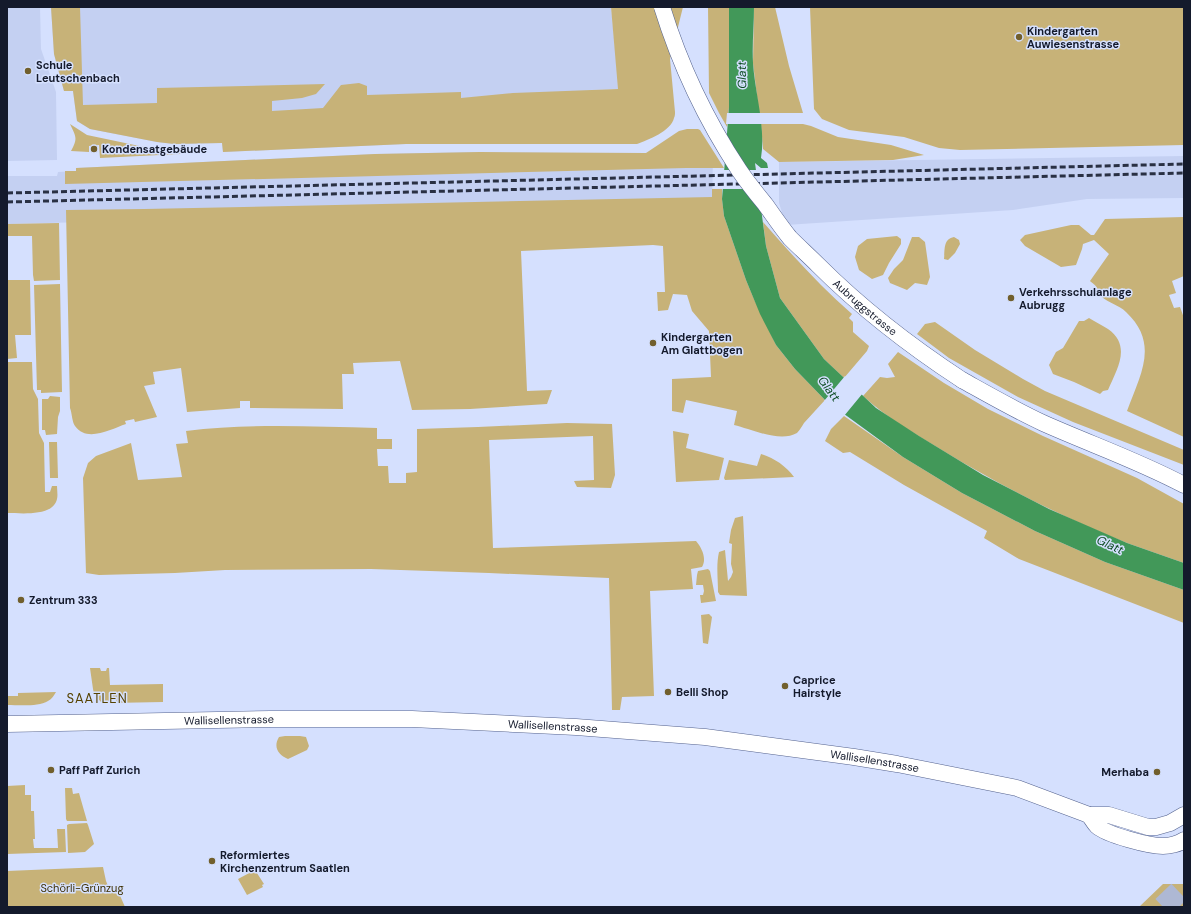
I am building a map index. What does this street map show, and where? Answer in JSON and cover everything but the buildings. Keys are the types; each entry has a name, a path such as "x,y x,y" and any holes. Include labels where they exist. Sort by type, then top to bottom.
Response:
{"street":[{"name":"Aubruggstrasse","path":"662,7 683,66 696,96 717,135 740,171 790,238 830,277 870,313 904,340 962,380 1001,402 1042,422 1184,485"},
{"name":"Wallisellenstrasse","path":"7,724 271,719 412,719 576,727 705,737 854,756 918,767 1017,788 1089,815 1109,815 1148,827 1170,824 1184,815"},
{"name":"Wallisellenstrasse","path":"1089,815 1098,826 1117,836 1135,841 1164,846 1184,840"}],"shaded area":[{"name":"Schule Leutschenbach","path":"7,7 40,7 41,49 56,92 57,160 7,161"},
{"path":"51,7 611,7 619,89 590,90 624,144 406,144 223,152 222,143 174,144 90,129 77,121 73,91 64,91 54,54"},
{"path":"480,152 713,155 712,206 7,224 7,176 57,176 58,172 76,171 76,168 375,154"},
{"path":"1184,156 1184,198 1087,199 1013,210 786,225 779,203 779,162"}],"green space":[{"path":"51,7 80,7 83,105 157,103 157,88 325,84 316,94 302,98 272,101 272,111 323,108 341,85 359,83 367,86 367,95 461,92 461,98 513,93 618,89 611,7 683,7 670,59 675,116 672,123 664,131 637,144 406,144 223,152 222,143 174,144 157,142 90,129 77,121 73,91 64,91 54,54"},
{"path":"708,7 729,7 729,107 727,127 709,93"},
{"path":"754,7 775,7 789,66 803,113 759,113 753,63"},
{"path":"810,7 1184,7 1184,145 960,150 939,148 904,137 849,130 822,119 814,109"},
{"path":"70,124 87,135 168,152 201,152 100,158 99,145 89,146 89,152 71,151 75,143 75,138"},
{"path":"761,124 803,124 838,137 891,145 924,155 893,160 779,162 763,149"},
{"path":"687,129 700,130 724,168 65,184 65,171 76,171 76,168 375,154 480,152 646,153 679,131"},
{"path":"712,189 722,189 724,216 746,280 776,345 795,369 825,400 797,433 790,436 774,436 734,425 737,411 686,400 683,413 672,411 672,379 711,377 709,331 692,311 687,295 673,294 668,310 658,311 657,292 665,292 663,246 653,245 521,251 527,391 552,390 547,404 470,409 412,410 400,361 353,363 354,374 342,374 343,409 250,408 250,401 240,401 240,408 187,412 181,368 153,372 155,384 144,386 157,417 135,422 134,419 125,421 126,424 92,434 86,434 80,431 73,422 70,408 66,210 712,197"},
{"path":"1184,217 1184,276 1172,281 1176,293 1169,295 1174,308 1180,307 1184,318 1184,437 1127,411 1141,372 1145,348 1142,336 1136,324 1126,312 1101,296 1096,286 1090,281 1109,254 1094,240 1083,244 1076,265 1061,267 1025,246 1020,240 1025,235 1071,225 1079,225 1091,235 1094,235 1105,219"},
{"path":"763,222 806,270 852,314 849,318 853,322 853,332 869,346 867,351 844,378 824,359 780,298 766,246"},
{"path":"59,223 60,280 34,281 32,236 7,236 7,224"},
{"path":"897,236 901,239 901,244 883,275 872,279 859,270 855,257 858,246 867,239"},
{"path":"912,237 919,237 925,242 930,277 927,285 915,283 907,290 890,283 888,278 903,260"},
{"path":"954,237 959,240 960,244 955,253 948,260 944,259 946,242 950,238"},
{"path":"7,280 30,280 31,335 15,335 17,358 7,359"},
{"path":"60,284 62,392 41,393 41,390 37,390 34,285"},
{"path":"1089,318 1108,329 1115,336 1121,350 1118,366 1108,390 1103,391 1100,394 1053,374 1049,365 1056,352 1063,348 1079,321 1084,321"},
{"path":"935,322 975,350 1045,391 1184,450 1184,465 1073,422 1018,397 949,358 917,334 925,324"},
{"path":"898,352 944,383 988,409 1043,436 1137,478 1184,504 1184,563 1103,533 1011,490 913,433 882,412 863,396 880,377 895,377 888,364"},
{"path":"7,362 32,362 33,389 38,399 39,433 44,443 45,492 50,492 52,486 57,486 57,499 54,505 49,509 36,513 7,513"},
{"path":"50,396 60,397 60,411 58,417 57,434 46,435 45,430 42,430 42,399 48,399"},
{"path":"844,416 903,457 962,493 1035,531 1105,562 1184,590 1184,623 1019,559 984,538 987,531 904,485 850,452 843,453 825,441 831,429"},
{"path":"567,423 612,424 615,475 611,488 577,487 574,481 594,480 593,436 489,440 493,548 696,541 702,550 704,557 702,567 691,569 693,589 650,591 654,696 622,697 620,710 612,710 609,578 371,569 225,570 99,575 86,573 83,478 88,463 96,456 131,443 138,480 182,477 176,444 188,443 186,431 258,426 377,428 377,439 392,439 392,449 377,449 378,466 388,466 389,483 406,483 406,473 417,472 417,429"},
{"path":"673,431 689,434 686,448 724,458 719,480 676,482"},
{"path":"49,442 57,442 58,478 50,478"},
{"path":"761,454 779,463 794,477 725,480 724,478 729,460 757,466"},
{"path":"743,516 747,596 720,595 718,592 717,572 719,552 725,550 728,581 733,572 731,564 732,544 729,543 731,530 735,518"},
{"path":"708,569 710,571 716,601 701,603 700,595 703,595 704,591 703,585 696,585 697,575 698,571"},
{"path":"709,614 712,617 708,644 703,643 701,615"},
{"path":"90,668 100,668 101,671 106,671 107,668 109,668 110,685 163,684 163,702 101,702 94,694"},
{"path":"56,692 51,699 44,703 7,705 7,696 18,696 18,693"},
{"path":"279,737 306,737 309,746 307,750 288,759 284,757 279,753 276,744"},
{"path":"25,785 25,795 31,795 31,811 34,811 34,848 58,848 57,829 65,829 66,852 7,854 7,786"},
{"path":"65,788 72,788 73,794 79,793 87,821 67,821"},
{"path":"87,823 94,844 85,852 68,853 67,825"},
{"name":"Schörli-Grünzug","path":"103,867 106,881 111,893 118,891 125,907 7,907 7,871"},
{"path":"255,870 264,884 262,885 263,887 247,895 238,879"},
{"path":"1163,884 1184,884 1184,907 1139,907"}],"water":[{"name":"Glatt","path":"729,7 754,7 753,63 761,122 761,158 767,163 768,168 761,168 755,163 766,246 780,298 824,359 876,408 983,475 1049,509 1127,543 1184,563 1184,590 1105,562 1035,531 962,493 903,457 825,400 795,369 776,345 760,314 746,280 724,216 722,199 729,107"}],"pier":[{"path":"727,113 761,113 763,124 726,124"},
{"path":"722,170 758,170 761,189 721,189"},
{"path":"845,376 863,393 844,416 824,401"}],"tunnel":[{"path":"1163,907 1184,887"}],"railway":[{"path":"7,193 1184,164"},
{"path":"7,202 1184,173"}],"place":[{"name":"Kindergarten Auwiesenstrasse","path":"1019,37"},
{"name":"Schule Leutschenbach","path":"28,71"},
{"name":"Kondensatgebäude","path":"94,149"},
{"name":"Verkehrsschulanlage Aubrugg","path":"1011,298"},
{"name":"Kindergarten Am Glattbogen","path":"653,343"},
{"name":"Zentrum 333","path":"21,600"},
{"name":"Caprice Hairstyle","path":"785,686"},
{"name":"Belli Shop","path":"668,692"},
{"name":"Paff Paff Zurich","path":"51,770"},
{"name":"Merhaba","path":"1157,772"},
{"name":"Reformiertes Kirchenzentrum Saatlen","path":"212,861"}],"district":[{"name":"SAATLEN","path":"97,698"}]}
